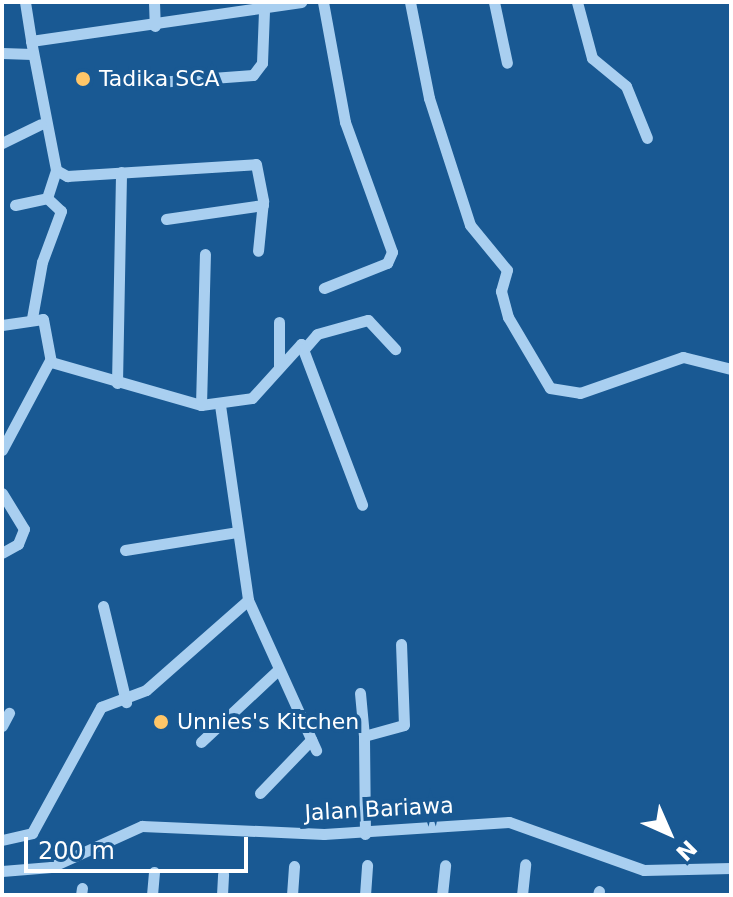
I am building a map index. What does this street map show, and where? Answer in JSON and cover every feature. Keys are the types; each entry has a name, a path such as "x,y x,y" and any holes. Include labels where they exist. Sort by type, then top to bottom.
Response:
{"street":[{"path":"25,2 41,124 56,170 47,198"},
{"path":"154,2 155,26"},
{"path":"31,41 264,12 301,2"},
{"path":"323,2 345,122 392,252 387,263 324,288"},
{"path":"410,2 429,98 474,233 507,270 501,291 508,317 557,394 613,384 683,357 731,369"},
{"path":"494,2 507,63"},
{"path":"577,2 584,36 596,63 626,86 647,138"},
{"path":"131,84 253,75 262,63 264,12"},
{"path":"2,53 32,54"},
{"path":"2,143 41,124"},
{"path":"56,170 121,172 253,163 261,170 263,205 258,251"},
{"path":"117,383 121,172"},
{"path":"15,205 47,198"},
{"path":"32,318 42,262 61,211 47,198"},
{"path":"166,219 263,205"},
{"path":"201,405 205,254"},
{"path":"2,325 32,318 47,325 50,360 2,450"},
{"path":"305,348 317,334 368,320 395,349"},
{"path":"279,322 279,368"},
{"path":"50,360 117,383 201,405 220,405 252,398 297,345 305,348 362,505"},
{"path":"220,405 247,596 314,745 260,793"},
{"path":"2,493 24,529 18,544 2,553"},
{"path":"125,550 237,532"},
{"path":"2,840 32,833 101,707 126,702 247,596"},
{"path":"103,606 126,702"},
{"path":"364,736 404,725 401,644"},
{"path":"201,742 278,670"},
{"path":"360,693 364,736 365,834"},
{"path":"2,726 9,713"},
{"name":"Jalan Bariawa","path":"2,871 51,867 142,826 365,834 509,822 644,870 711,869 731,865"},
{"path":"522,895 525,864"},
{"path":"365,895 367,865"},
{"path":"442,895 445,865"},
{"path":"292,895 294,866"},
{"path":"152,895 154,872"},
{"path":"222,895 223,874"}],"place":[{"name":"Tadika SCA","path":"83,79"},
{"name":"Unnies's Kitchen","path":"161,722"}]}
